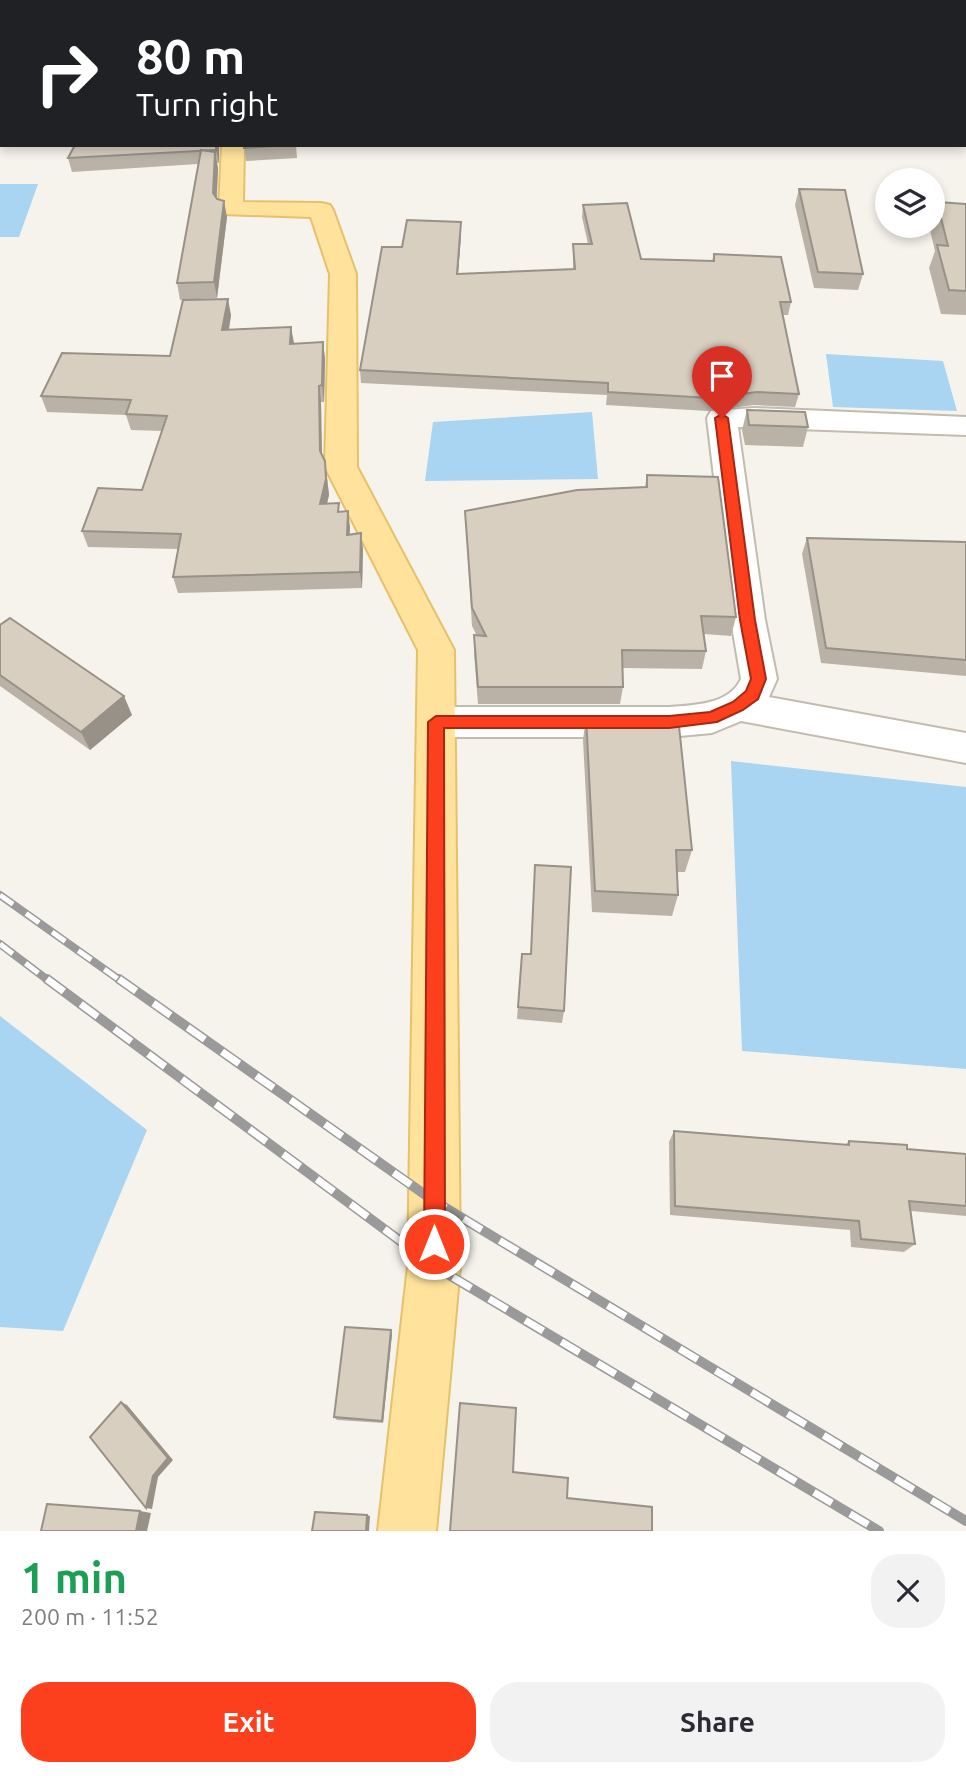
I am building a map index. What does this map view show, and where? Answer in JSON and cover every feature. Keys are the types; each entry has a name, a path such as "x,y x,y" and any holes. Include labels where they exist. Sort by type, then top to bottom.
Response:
{"main road":[{"path":"233,147 231,209 321,211 343,274 341,467 436,650 434,1266 407,1531"}],"street":[{"path":"436,722 669,722 712,718 738,706 752,695 759,679 748,620 722,418 754,416 966,426"},
{"path":"738,706 966,748"}],"water":[{"path":"0,184 38,184 19,237 0,237"},
{"path":"826,354 943,361 957,411 833,407"},
{"path":"592,412 598,479 425,481 433,422"},
{"path":"731,761 966,787 966,1069 742,1051"},
{"path":"0,1016 147,1130 63,1331 0,1327"}],"building":[{"path":"74,147 216,147 216,150 68,158"},
{"path":"201,150 215,152 213,193 217,199 224,201 214,282 177,283"},
{"path":"799,189 845,190 863,274 818,272"},
{"path":"627,203 641,259 714,261 714,254 781,257 791,302 780,302 799,394 757,392 711,398 608,392 608,383 360,370 382,247 402,247 407,220 461,222 457,274 575,269 573,244 592,244 583,205"},
{"path":"945,203 966,204 966,291 949,290 937,245 948,246 945,234"},
{"path":"228,299 222,330 291,327 290,344 323,342 322,385 319,386 320,451 325,461 326,479 320,504 339,503 338,512 348,511 347,535 361,533 360,572 173,577 181,534 82,531 98,488 142,490 167,416 126,414 131,400 41,396 62,353 170,356 183,300"},
{"path":"747,410 805,412 808,427 749,425"},
{"path":"647,475 718,477 736,617 701,616 706,651 622,650 623,687 478,687 474,635 486,636 472,608 465,511 577,490 647,487"},
{"path":"807,538 966,542 966,660 826,648"},
{"path":"10,618 124,696 81,732 0,675 0,625"},
{"path":"586,716 625,716 625,726 679,726 692,850 676,850 678,895 595,891"},
{"path":"535,865 571,867 564,1011 518,1007 522,954 531,954"},
{"path":"674,1131 849,1145 849,1141 907,1145 907,1149 966,1154 966,1206 909,1201 915,1244 861,1239 859,1221 675,1206"},
{"path":"345,1327 391,1330 382,1421 334,1417"},
{"path":"121,1402 168,1458 153,1476 146,1508 90,1437"},
{"path":"460,1403 516,1408 513,1472 568,1478 567,1498 652,1507 652,1531 450,1531"},
{"path":"47,1504 140,1511 136,1531 41,1531"},
{"path":"315,1512 367,1515 366,1531 312,1531"}],"railway":[{"path":"0,895 121,981"},
{"path":"0,944 49,981"},
{"path":"47,979 434,1266 879,1531"},
{"path":"119,979 434,1201 966,1521"}],"route":[{"path":"434,1244 436,722 669,722 712,718 738,706 752,695 759,679 748,620 722,418"}]}
